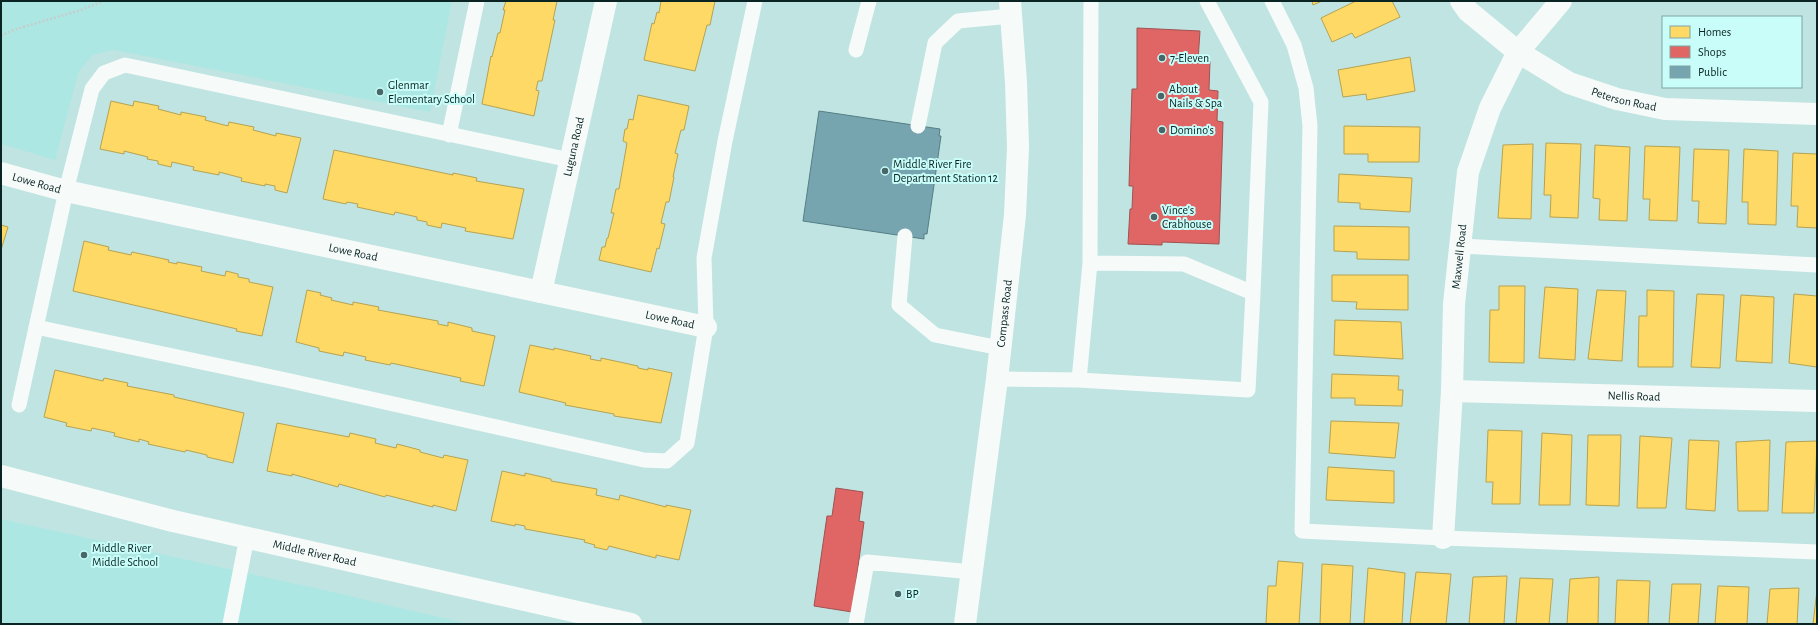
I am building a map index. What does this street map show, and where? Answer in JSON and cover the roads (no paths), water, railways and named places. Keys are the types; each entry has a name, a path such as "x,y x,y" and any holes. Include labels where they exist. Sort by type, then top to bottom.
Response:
{"street":[{"name":"Luguna Road","path":"541,292 606,1"},
{"name":"Peterson Road","path":"1461,1 1468,11 1518,52 1569,83 1617,99 1665,109 1817,114"},
{"name":"Maxwell Road","path":"1442,538 1452,391 1454,304 1468,172 1490,108 1518,52 1562,1"},
{"name":"Compass Road","path":"966,624 997,379 1015,215 1018,147 1010,8"},
{"name":"Lowe Road","path":"1,173 66,191 706,327"},
{"name":"Nellis Road","path":"1452,391 1817,402"},
{"name":"Middle River Road","path":"1,476 133,511 631,624"}],"lane":[{"path":"449,134 477,1"},
{"path":"36,327 294,381 644,460 667,461 687,443 706,327 704,258 725,141 755,1"},
{"path":"856,50 869,1"},
{"path":"1079,380 1090,263 1091,1"},
{"path":"997,379 1079,380 1248,390 1261,102 1208,1"},
{"path":"1272,1 1294,44 1306,88 1310,126 1302,531 1442,538 1817,552"},
{"path":"918,126 935,43 958,21 1010,8"},
{"path":"19,404 66,191 92,90 104,73 125,65 570,160"},
{"path":"905,236 899,305 935,335 1000,348"},
{"path":"1461,246 1817,265"},
{"path":"1090,263 1184,264 1253,293"},
{"path":"230,624 247,537"},
{"path":"856,624 867,562 972,572"}],"place":[{"name":"7-Eleven","path":"1162,58"},
{"name":"Glenmar Elementary School","path":"380,92"},
{"name":"About Nails & Spa","path":"1161,96"},
{"name":"Domino's","path":"1162,130"},
{"name":"Middle River Fire Department Station 12","path":"885,171"},
{"name":"Vince’s Crabhouse","path":"1154,217"},
{"name":"Middle River Middle School","path":"84,555"},
{"name":"BP","path":"898,594"}]}
